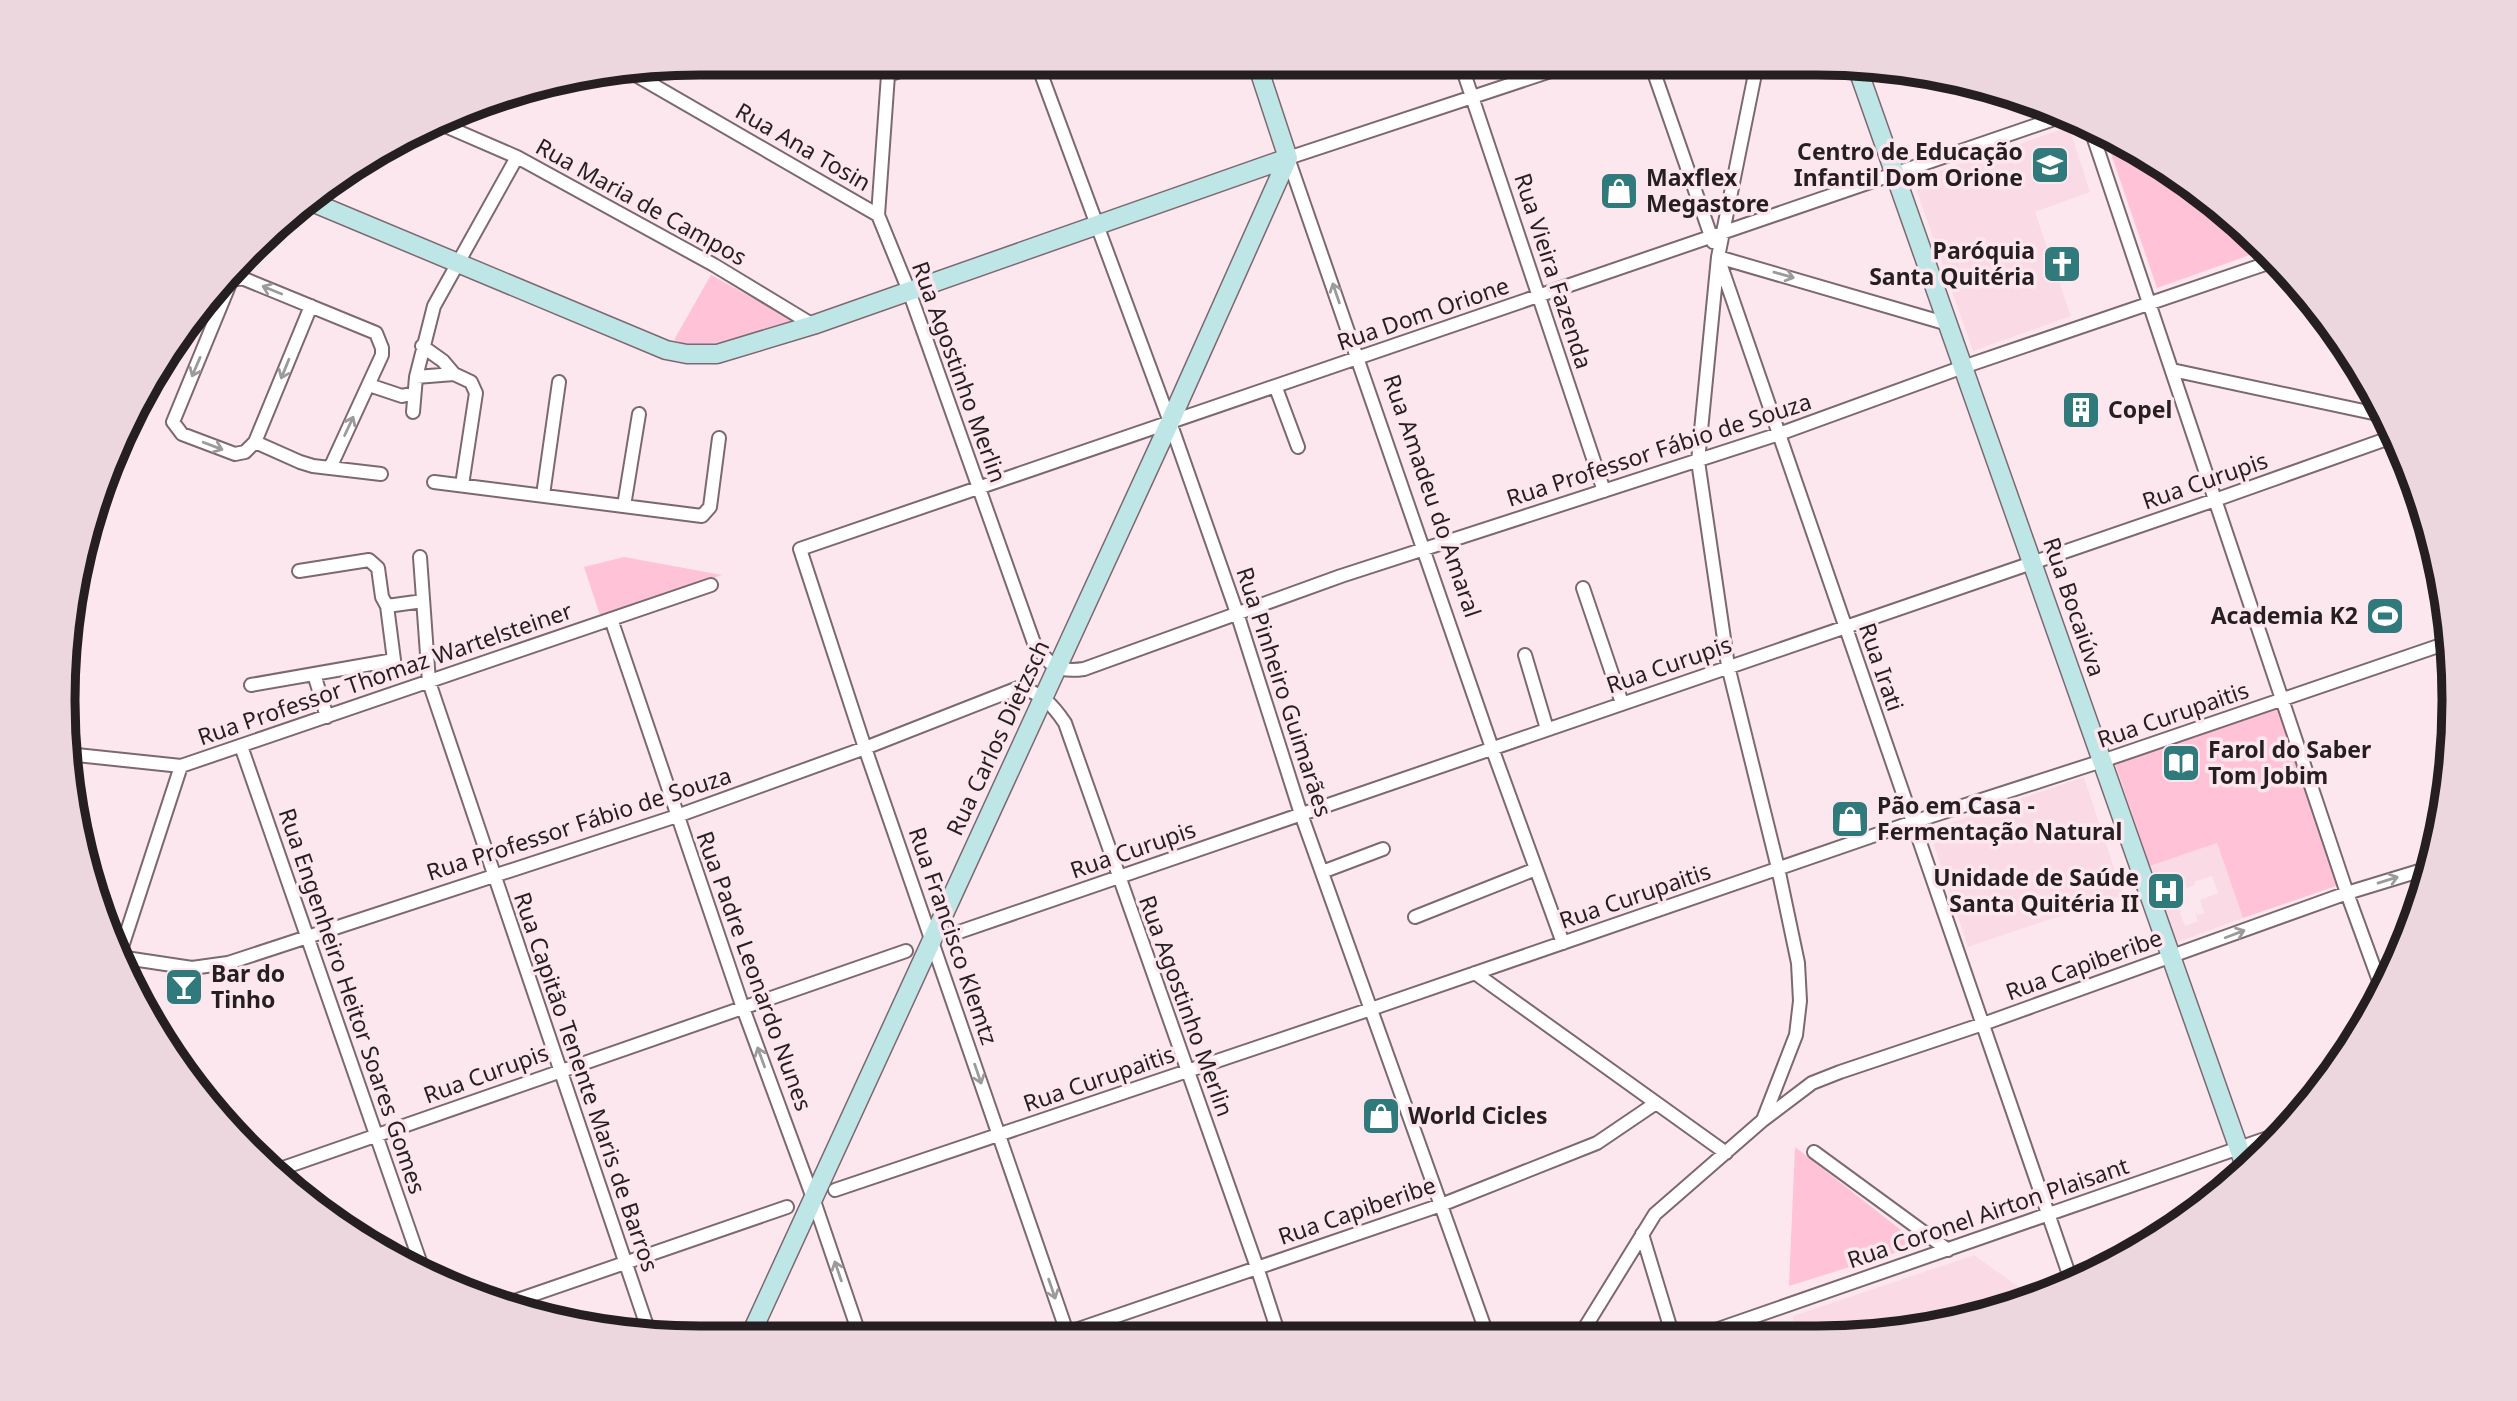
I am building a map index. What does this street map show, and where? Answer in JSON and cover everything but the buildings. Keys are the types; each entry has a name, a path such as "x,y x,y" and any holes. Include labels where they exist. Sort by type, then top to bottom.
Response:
{"street":[{"name":"Rua Agostinho Merlin","path":"887,75 878,215 909,291 1034,643 1056,669"},
{"name":"Rua Pinheiro Guimarães","path":"1041,75 1170,422 1237,613 1301,814 1484,1326"},
{"name":"Rua Amadeu do Amaral","path":"1261,75 1492,748 1563,943"},
{"name":"Rua Vieira Fazenda","path":"1465,75 1604,491"},
{"path":"319,205 666,350 687,354 716,354 813,325 1288,158 1539,75"},
{"name":"Rua Irati","path":"1655,75 1717,235 1718,257 2068,1272"},
{"path":"1717,235 1754,75"},
{"name":"Rua Bocaiúva","path":"1861,77 2242,1159"},
{"name":"Rua Ana Tosin","path":"642,79 878,215"},
{"name":"Rua Dom Orione","path":"800,549 2050,121"},
{"name":"Rua Maria de Campos","path":"450,128 517,157 714,265 813,325"},
{"path":"2095,141 2377,976"},
{"path":"413,412 415,377 434,306 517,157"},
{"name":"Rua Carlos Dietzsch","path":"755,1326 1170,422 1288,158"},
{"path":"1763,1120 1796,1035 1800,1001 1798,963 1778,868 1728,666 1698,461 1718,257 1856,295 1948,324"},
{"name":"Rua Professor Fábio de Souza","path":"1056,669 1084,669 1237,613 1424,549 1779,434 1963,367 2265,264"},
{"path":"238,279 243,278 376,333 383,348 382,355 330,468"},
{"path":"228,290 173,422 182,434 235,454 245,452 255,442 311,306"},
{"path":"422,345 443,361 454,374 471,382 476,393 462,485"},
{"path":"2172,370 2371,413"},
{"path":"415,377 454,374"},
{"path":"542,495 559,382"},
{"path":"369,385 402,396 414,393"},
{"path":"1276,388 1298,447"},
{"path":"624,506 639,414"},
{"path":"434,482 702,516 710,508 719,438"},
{"name":"Rua Curupis","path":"956,933 2384,440"},
{"path":"255,442 300,462 381,474"},
{"name":"Rua Francisco Klemtz","path":"800,549 865,748 1000,1135 1063,1326"},
{"name":"Rua Capitão Tenente Maris de Barros","path":"420,557 429,682 646,1323"},
{"path":"251,685 394,660 387,606 382,597 378,568 369,560 299,571"},
{"name":"Rua Professor Thomaz Wartelsteiner","path":"78,755 181,766 711,585"},
{"path":"1583,588 1622,703"},
{"path":"387,606 423,601"},
{"name":"Rua Padre Leonardo Nunes","path":"611,619 743,1008 857,1326"},
{"name":"Rua Curupaitis","path":"835,1190 1913,822 2102,761 2439,646"},
{"path":"1525,655 1547,729"},
{"path":"314,674 327,717"},
{"name":"Rua Professor Fábio de Souza","path":"132,959 192,968 228,963 677,816 865,748 1018,688 1044,697"},
{"name":"Rua Agostinho Merlin","path":"1044,697 1065,723 1276,1326"},
{"name":"Rua Engenheiro Heitor Soares Gomes","path":"241,746 419,1258"},
{"path":"124,942 181,766"},
{"path":"1322,872 1383,849"},
{"path":"1415,917 1536,869"},
{"name":"Rua Capiberibe","path":"1586,1326 1655,1214 1763,1120 1812,1083 2347,893 2417,872"},
{"name":"Rua Curupis","path":"284,1168 906,951"},
{"path":"1475,973 1726,1153"},
{"name":"Rua Capiberibe","path":"1091,1326 1440,1205 1597,1143 1656,1103"},
{"name":"Rua Coronel Airton Plaisant","path":"1727,1326 2262,1140"},
{"path":"1814,1152 1948,1250"},
{"path":"521,1299 787,1207"},
{"path":"1642,1234 1670,1326"}],"shaded area":[{"path":"2067,128 2070,129 2090,192 2035,212 2071,316 1973,351 1913,180"},
{"path":"2109,149 2197,204 2254,253 2157,288"},
{"path":"711,275 795,321 714,345 691,346 674,340"},
{"path":"624,557 722,575 600,615 584,567"},
{"path":"2278,705 2339,885 2243,918 2217,843 2150,866 2114,761"},
{"path":"2084,777 2123,895 1968,947 1929,830"},
{"name":"Unidade de Saúde Santa Quitéria II","path":"2217,843 2243,918 2175,943 2150,866","holes":["2212,876 2218,893 2200,900 2204,913 2198,915 2195,912 2198,921 2185,926 2180,913 2182,910 2179,911 2176,905 2183,902 2181,896 2177,897 2174,886 2184,882 2187,888 2195,885 2194,882"]},
{"path":"1795,1147 1920,1245 1789,1286"},
{"path":"1974,1255 2024,1290 1938,1314 1898,1320 1793,1326 1793,1316"}],"place":[{"name":"Centro de Educação Infantil Dom Orione","path":"2050,165"},
{"name":"Maxflex Megastore","path":"1619,191"},
{"name":"Paróquia Santa Quitéria","path":"2062,264"},
{"name":"Copel","path":"2081,410"},
{"name":"Academia K2","path":"2385,616"},
{"name":"Farol do Saber Tom Jobim","path":"2181,763"},
{"name":"Pão em Casa - Fermentação Natural","path":"1850,819"},
{"name":"Unidade de Saúde Santa Quitéria II","path":"2166,891"},
{"name":"Bar do Tinho","path":"184,987"},
{"name":"World Cicles","path":"1381,1116"}]}
